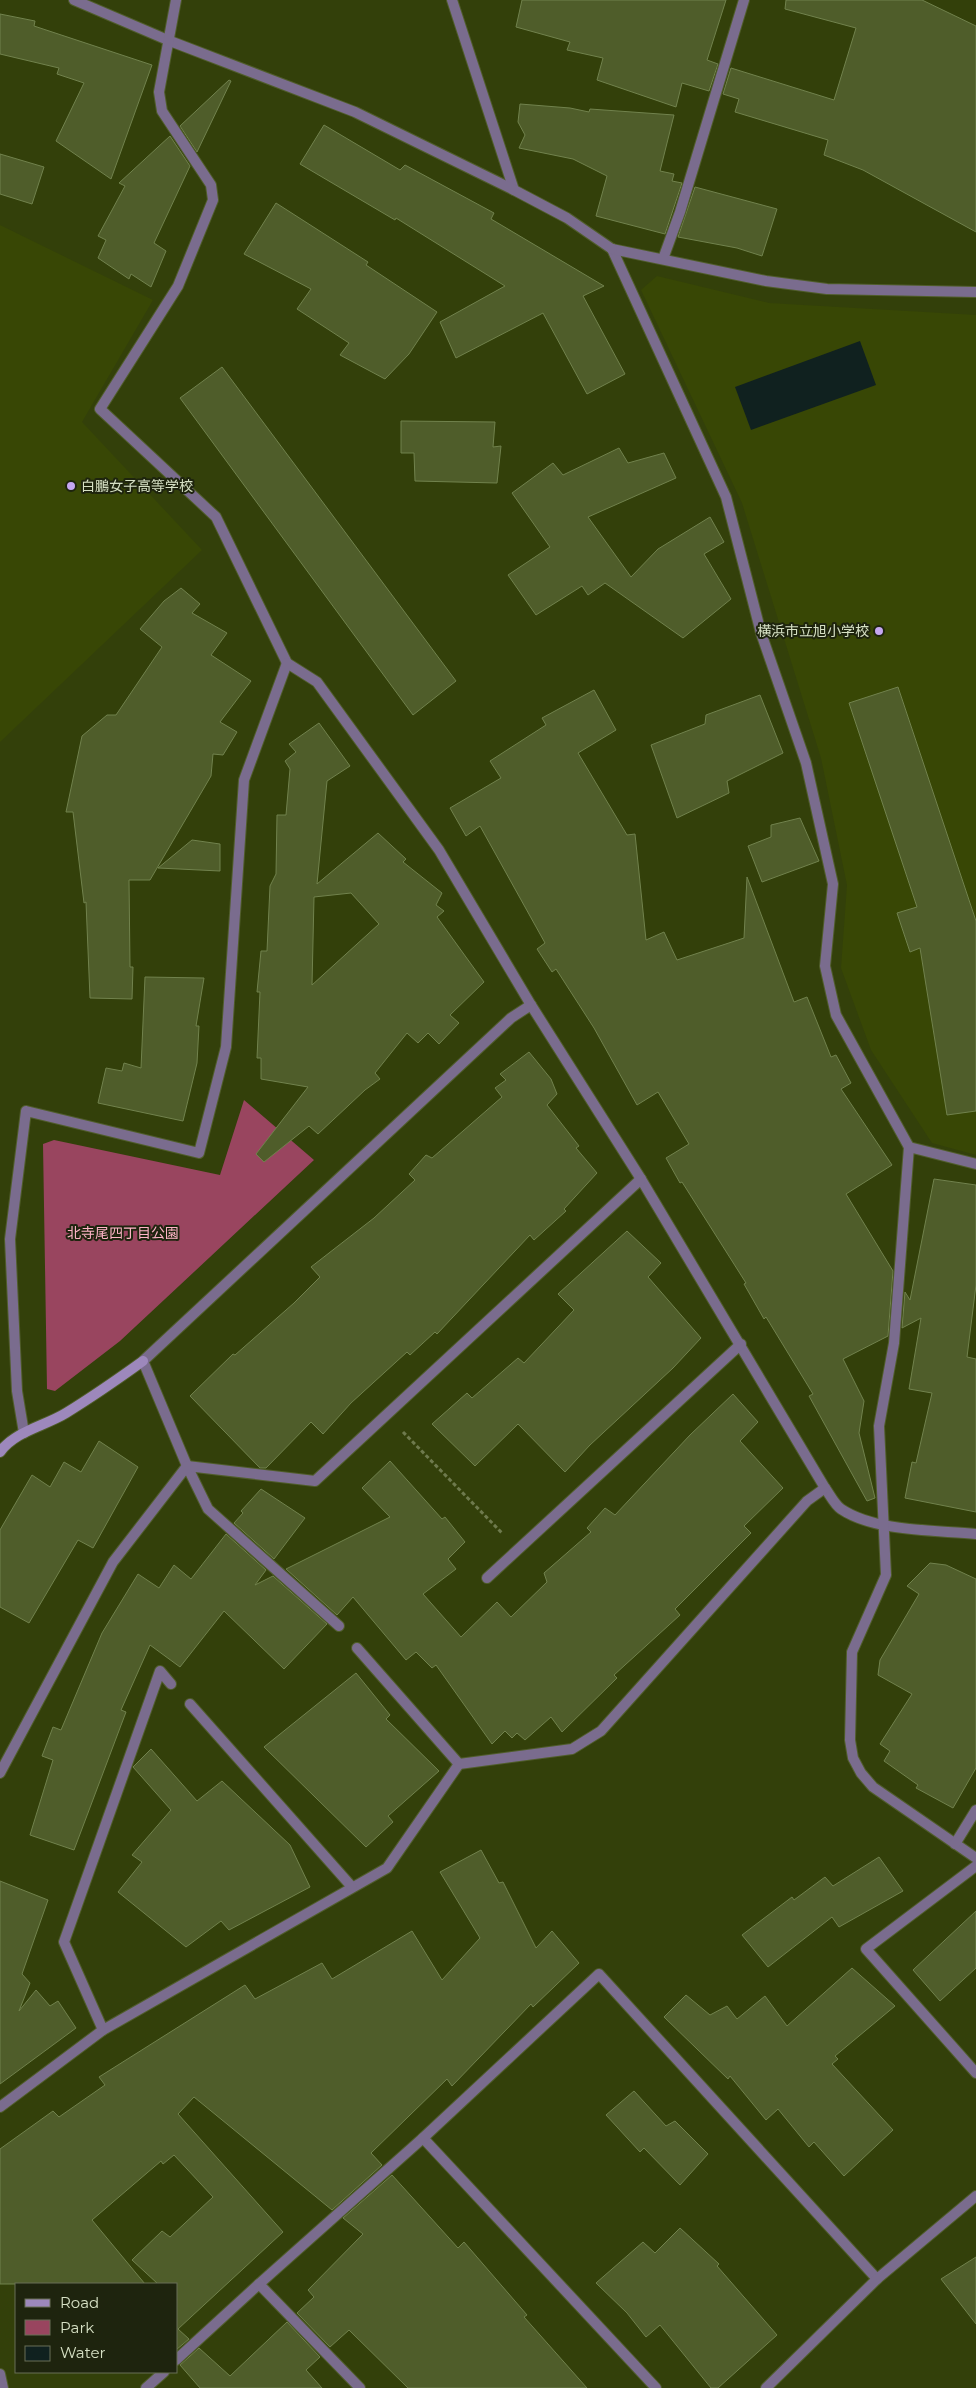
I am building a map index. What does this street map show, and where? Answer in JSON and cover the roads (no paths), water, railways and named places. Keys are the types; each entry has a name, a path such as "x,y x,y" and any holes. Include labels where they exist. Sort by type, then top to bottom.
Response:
{"street":[{"path":"74,0 170,41 355,112 567,218 612,249 766,281 827,288 976,292"},
{"path":"176,0 170,41 159,92 162,111 211,185 213,200 178,286 100,409 216,517 287,663 317,682 439,850 531,1005 641,1179 741,1344 825,1488 840,1509 861,1519 883,1525 976,1534"},
{"path":"452,0 514,190"},
{"path":"663,259 680,212 744,0"},
{"path":"612,249 726,497 761,633 806,763 833,884 825,966 836,1015 909,1147 894,1343 879,1426 886,1575 852,1652 849,1717 853,1758 861,1773 873,1787 976,1858"},
{"path":"24,1433 17,1391 10,1239 26,1111 199,1154 226,1047 244,780 287,663"},
{"path":"0,1452 5,1445 24,1433 65,1414 143,1361 511,1018 531,1005"},
{"path":"909,1147 976,1164"},
{"path":"187,1466 315,1481 641,1179"},
{"path":"487,1578 741,1344"},
{"path":"143,1361 187,1466 208,1509 339,1626"},
{"path":"0,1773 113,1562 187,1466"},
{"path":"0,2107 103,2030 387,1868 459,1764 572,1749 601,1731 807,1501 825,1488"},
{"path":"357,1648 459,1764"},
{"path":"103,2030 64,1942 160,1671 170,1684"},
{"path":"190,1704 352,1887"},
{"path":"955,1844 976,1810"},
{"path":"976,1866 866,1949 976,2073"},
{"path":"178,2358 423,2138 599,1974 877,2279"},
{"path":"423,2138 656,2388"},
{"path":"766,2388 877,2279 976,2196"},
{"path":"259,2284 360,2388"},
{"path":"146,2388 163,2373"},
{"path":"0,2374 3,2388"}],"water":[{"path":"860,341 876,385 751,430 735,387"}],"place":[{"name":"白鵬女子高等学校","path":"71,486"},
{"name":"横浜市立旭小学校","path":"879,631"}],"park label":[{"name":"北寺尾四丁目公園","path":"123,1233"}]}
